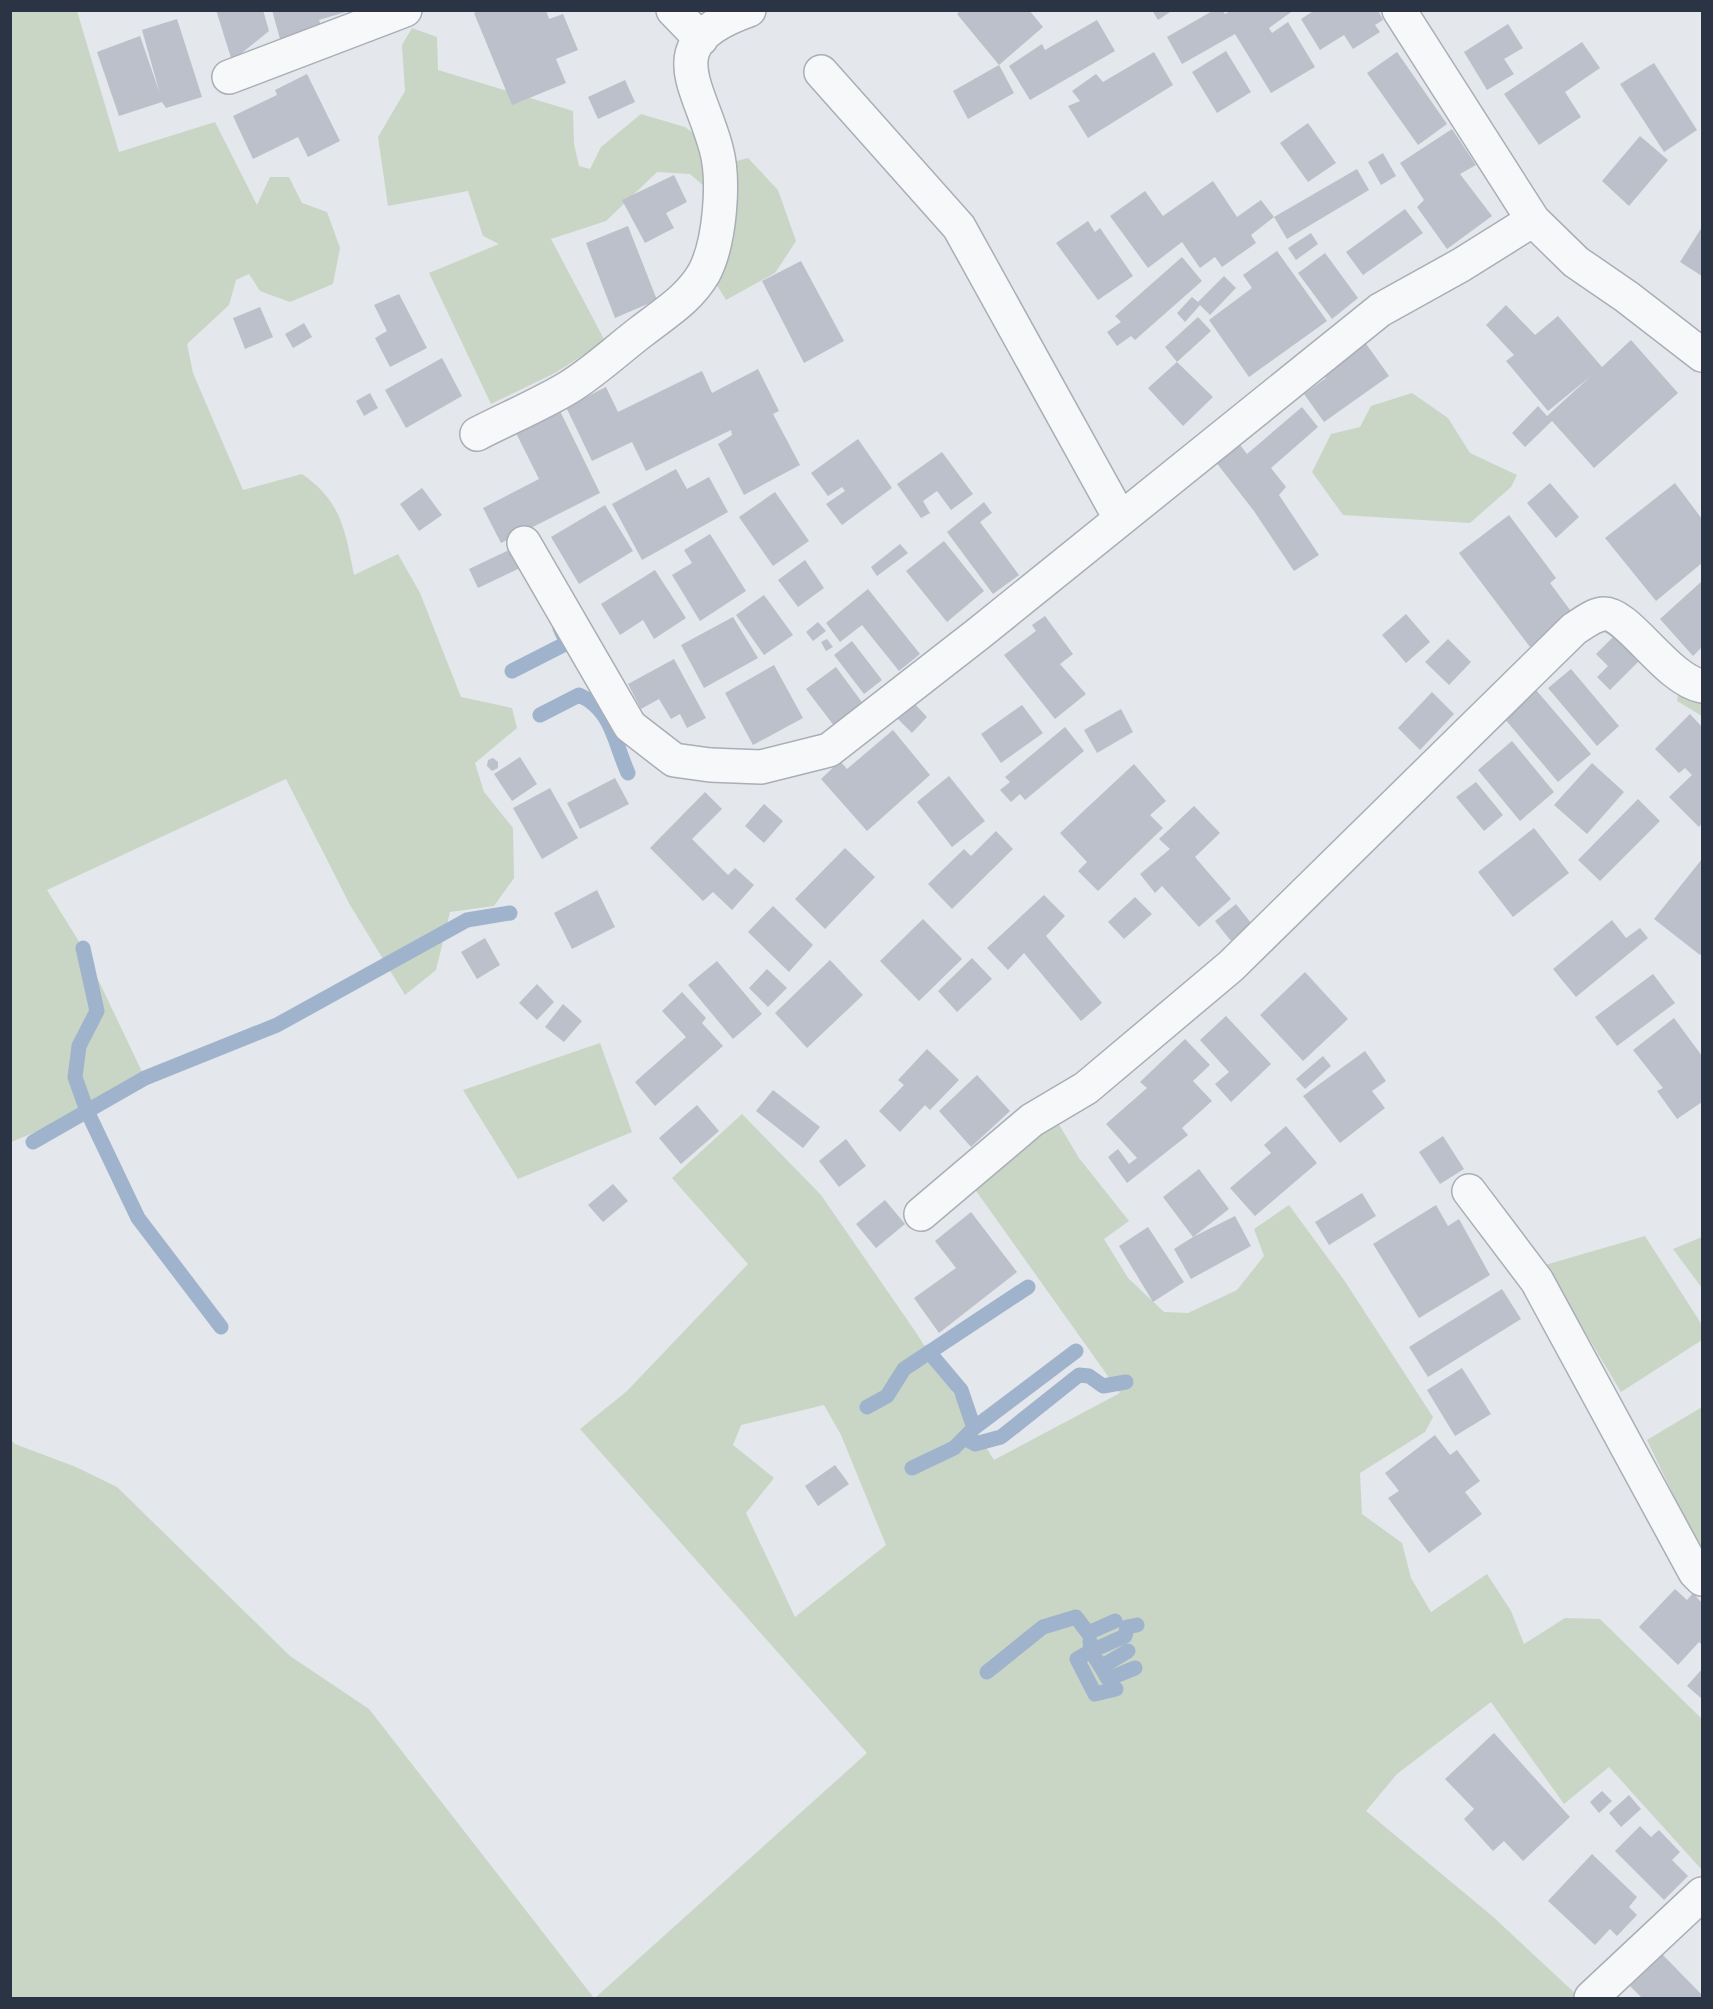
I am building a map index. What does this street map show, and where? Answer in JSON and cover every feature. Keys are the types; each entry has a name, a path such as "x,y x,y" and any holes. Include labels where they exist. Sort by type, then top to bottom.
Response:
{"street":[{"path":"229,77 405,10"},
{"path":"673,10 701,39"},
{"path":"477,434 567,388 689,295 705,270 719,215 721,196 716,148 692,84 692,56 709,29 749,10"},
{"path":"1399,10 1533,220 1576,262 1627,297 1702,355"},
{"path":"821,72 959,227 1120,518"},
{"path":"524,543 630,726 674,760 710,765 761,767 829,750 978,634 1380,310 1461,265 1533,220"},
{"path":"921,1214 1032,1120 1086,1088 1231,966 1574,629 1599,614 1616,616 1682,679 1702,686"},
{"path":"1469,1191 1537,1281 1695,1572 1702,1579"},
{"path":"1591,1998 1702,1894"}],"green space":[{"path":"11,10 77,11 119,152 215,122 257,205 270,177 289,177 302,203 327,212 340,248 333,284 290,302 260,291 249,274 236,280 229,305 187,344 193,373 243,490 302,474 326,495 334,506 348,544 354,575 398,554 420,593 461,697 512,708 517,728 475,763 484,792 513,828 514,878 494,906 450,912 436,970 405,995 350,905 286,779 47,890 83,948 145,1078 87,1111 11,1142"},
{"path":"412,28 437,37 438,70 573,111 574,144 579,166 590,169 601,147 641,114 685,127 733,162 748,158 778,190 796,241 775,273 726,300 715,282 706,188 690,174 657,172 606,221 551,239 605,341 555,373 491,404 429,273 499,244 483,236 468,191 388,206 378,137 405,91 402,45"},
{"path":"1412,393 1448,418 1470,453 1517,475 1511,487 1470,523 1343,515 1312,472 1331,434 1360,427 1371,406"},
{"path":"1702,675 1702,716 1677,701 1679,688"},
{"path":"600,1043 632,1132 518,1179 463,1090"},
{"path":"742,1114 821,1195 917,1334 994,1460 1120,1393 969,1181 1058,1123 1079,1158 1129,1221 1104,1239 1128,1278 1164,1312 1188,1313 1237,1290 1264,1256 1254,1229 1289,1205 1344,1280 1433,1417 1425,1432 1360,1473 1362,1514 1402,1543 1411,1578 1431,1612 1487,1574 1511,1611 1524,1644 1565,1618 1600,1619 1702,1719 1702,1870 1609,1767 1564,1804 1491,1702 1397,1774 1366,1811 1491,1915 1578,1996 1576,1998 595,1998 867,1753 580,1429 627,1391 748,1264 672,1178","holes":["824,1405 841,1435 886,1545 795,1617 746,1513 774,1478 733,1445 741,1425"]},
{"path":"1645,1236 1702,1325 1702,1340 1621,1392 1545,1265"},
{"path":"1702,1237 1702,1288 1673,1249"},
{"path":"1702,1407 1702,1555 1647,1440"},
{"path":"10,1439 15,1444 76,1467 117,1487 290,1656 369,1709 594,1998 11,1998"}],"building":[{"path":"216,10 263,10 269,31 232,61"},
{"path":"272,10 349,11 319,20 322,28 280,39"},
{"path":"481,10 546,10 549,19 563,14 578,50 556,59 566,83 512,105 474,13"},
{"path":"961,10 1029,10 1043,27 999,65 957,14"},
{"path":"1152,10 1173,10 1158,20"},
{"path":"1214,10 1222,10 1225,14 1232,10 1294,10 1269,28 1272,33 1288,22 1315,67 1271,93 1235,34 1182,64 1167,37"},
{"path":"1315,10 1378,10 1383,20 1375,25 1380,32 1353,49 1344,35 1320,50 1301,19"},
{"path":"177,19 202,97 166,108 162,102 119,116 97,52 140,36 160,94 142,30"},
{"path":"1097,20 1115,51 1030,100 1009,66 1042,44 1045,50"},
{"path":"1508,24 1523,48 1504,59 1514,74 1487,90 1464,52"},
{"path":"1582,42 1600,68 1565,92 1581,117 1539,145 1504,94"},
{"path":"1226,51 1251,92 1217,113 1192,72"},
{"path":"1154,52 1173,85 1088,138 1068,106 1080,101 1072,91 1096,74 1103,82"},
{"path":"1397,52 1447,124 1418,145 1367,73"},
{"path":"1654,63 1697,130 1664,152 1620,84"},
{"path":"999,65 1014,93 968,119 953,91"},
{"path":"307,74 340,141 308,157 298,137 253,159 233,116 277,95 275,90"},
{"path":"625,80 635,102 598,119 588,97"},
{"path":"1308,123 1336,163 1308,182 1280,143"},
{"path":"1452,129 1476,165 1460,174 1492,216 1447,249 1417,207 1424,200 1400,163"},
{"path":"1640,136 1668,160 1629,206 1602,181"},
{"path":"1383,153 1396,176 1381,185 1368,162"},
{"path":"1357,169 1369,190 1287,239 1274,217"},
{"path":"674,175 687,202 666,213 674,228 645,243 622,200"},
{"path":"1213,181 1237,217 1261,200 1274,217 1251,235 1256,243 1222,267 1215,257 1200,268 1182,242 1148,268 1110,216 1145,191 1163,216"},
{"path":"1405,209 1423,233 1363,275 1346,252"},
{"path":"1088,221 1095,232 1100,228 1133,276 1098,300 1056,243"},
{"path":"628,226 657,300 615,318 586,243"},
{"path":"1702,227 1702,276 1680,262"},
{"path":"1311,233 1318,244 1296,260 1288,248"},
{"path":"1277,251 1327,321 1249,377 1209,320 1252,288 1243,275"},
{"path":"1325,253 1358,298 1332,319 1298,273"},
{"path":"1182,257 1202,281 1135,340 1131,336 1117,346 1107,332 1121,322 1115,316"},
{"path":"801,261 844,341 804,363 762,281"},
{"path":"1224,276 1236,288 1210,315 1200,305 1185,322 1177,313 1192,297 1198,302"},
{"path":"399,294 427,348 390,367 375,338 387,331 374,305"},
{"path":"1506,305 1535,335 1558,316 1602,367 1631,340 1678,393 1594,468 1552,421 1525,447 1512,433 1538,406 1547,416 1591,376 1548,411 1506,361 1514,355 1486,325"},
{"path":"260,307 273,337 245,349 233,318"},
{"path":"1198,317 1211,331 1177,362 1165,347"},
{"path":"304,323 312,337 293,348 285,334"},
{"path":"1362,338 1389,376 1324,422 1304,394 1326,378 1319,370"},
{"path":"442,358 462,396 406,428 385,390"},
{"path":"1177,362 1213,397 1183,426 1148,388"},
{"path":"758,369 779,411 773,414 800,465 744,495 718,444 732,435 731,430 646,471 632,442 592,461 566,407 606,387 618,412 702,371 712,393"},
{"path":"370,393 378,408 364,416 356,401"},
{"path":"1302,407 1318,427 1271,468 1286,487 1279,495 1319,555 1294,571 1254,511 1208,452 1231,433 1247,454"},
{"path":"559,409 600,493 501,543 483,508 539,479 515,431"},
{"path":"858,439 892,488 842,525 826,504 845,491 842,487 828,496 811,473"},
{"path":"942,452 973,494 951,510 937,491 923,501 930,513 921,518 897,484"},
{"path":"676,469 687,489 709,477 728,512 642,560 612,504"},
{"path":"1550,483 1579,517 1556,538 1527,503"},
{"path":"1675,483 1702,519 1702,563 1656,601 1605,538"},
{"path":"422,488 442,515 419,531 400,504"},
{"path":"775,492 809,541 773,566 739,517"},
{"path":"984,502 992,513 980,522 1019,575 993,594 947,532"},
{"path":"605,505 633,551 579,584 551,537"},
{"path":"1509,515 1556,578 1550,583 1573,614 1530,647 1459,553"},
{"path":"710,534 746,591 700,621 672,575 692,563 684,550"},
{"path":"944,541 984,591 947,622 906,571"},
{"path":"900,544 908,553 877,576 871,567"},
{"path":"513,548 522,567 478,588 469,569"},
{"path":"805,560 824,588 798,607 778,580"},
{"path":"655,570 686,618 654,639 643,620 620,635 601,604"},
{"path":"1702,581 1702,647 1693,656 1660,619"},
{"path":"868,589 920,654 899,671 862,625 840,642 826,623"},
{"path":"764,595 793,635 764,655 736,615"},
{"path":"1406,614 1430,642 1406,663 1382,635"},
{"path":"1045,616 1073,654 1060,664 1086,694 1055,719 1004,655 1036,631 1032,625"},
{"path":"733,617 758,658 704,688 681,645"},
{"path":"818,622 826,631 813,641 806,632"},
{"path":"1614,636 1639,661 1610,690 1597,677 1608,666 1596,654"},
{"path":"827,639 833,647 826,651 821,642"},
{"path":"1448,639 1471,662 1449,685 1425,662"},
{"path":"852,641 882,680 864,694 834,655"},
{"path":"674,659 706,718 687,728 680,714 671,719 659,699 641,709 628,684"},
{"path":"774,665 803,718 753,745 725,693"},
{"path":"836,667 867,709 838,731 806,689"},
{"path":"1571,669 1619,726 1597,746 1548,688"},
{"path":"1536,690 1591,754 1558,782 1504,718"},
{"path":"1432,692 1454,714 1420,750 1398,728"},
{"path":"913,702 927,717 912,733 897,718"},
{"path":"1022,705 1043,733 1001,763 981,734"},
{"path":"1121,709 1133,732 1097,753 1084,730"},
{"path":"1690,714 1702,727 1702,823 1699,827 1669,797 1692,775 1685,768 1679,773 1655,749"},
{"path":"1065,727 1084,751 1025,800 1020,794 1011,802 1000,790 1010,782 1005,777"},
{"path":"893,730 930,775 867,831 821,779 840,761 847,769"},
{"path":"1512,741 1554,792 1520,821 1478,770"},
{"path":"520,757 537,784 512,801 494,774"},
{"path":"493,758 498,762 498,768 492,771 487,766 488,760"},
{"path":"1592,763 1624,792 1587,834 1554,805"},
{"path":"1134,764 1166,801 1150,815 1163,828 1098,891 1078,871 1087,862 1060,833"},
{"path":"949,776 985,821 952,847 917,802"},
{"path":"615,778 629,804 580,829 567,803"},
{"path":"1476,782 1503,815 1484,831 1456,797"},
{"path":"550,788 578,838 542,859 513,808"},
{"path":"705,792 722,809 692,839 728,875 735,868 754,885 732,910 713,892 703,901 650,848"},
{"path":"1638,799 1660,821 1600,881 1578,860"},
{"path":"764,804 783,821 764,843 745,826"},
{"path":"1194,806 1220,833 1195,857 1231,899 1199,927 1162,886 1155,893 1140,874 1170,849 1159,839"},
{"path":"1534,828 1569,873 1513,917 1478,872"},
{"path":"996,831 1013,849 952,909 928,884 964,849 971,856"},
{"path":"845,848 875,877 825,929 795,899"},
{"path":"1702,859 1702,952 1700,955 1654,919"},
{"path":"597,890 615,927 572,949 554,913"},
{"path":"1044,895 1065,916 1046,936 1102,1003 1081,1021 1024,953 1008,970 987,948"},
{"path":"1135,897 1152,914 1124,939 1108,922"},
{"path":"1236,904 1251,923 1231,941 1215,921"},
{"path":"773,906 813,945 789,972 748,932"},
{"path":"923,919 962,959 919,1001 880,961"},
{"path":"1612,920 1626,938 1640,928 1648,938 1576,997 1553,969"},
{"path":"485,938 500,965 477,979 461,952"},
{"path":"972,958 992,979 957,1012 938,991"},
{"path":"830,960 863,995 807,1048 775,1013"},
{"path":"717,961 762,1014 733,1039 688,985"},
{"path":"767,969 787,988 768,1007 749,988"},
{"path":"1305,972 1348,1019 1303,1061 1260,1015"},
{"path":"1653,974 1675,1003 1617,1046 1595,1017"},
{"path":"537,984 554,1002 537,1020 519,1003"},
{"path":"682,992 706,1018 702,1023 723,1046 655,1106 635,1082 686,1037 662,1011"},
{"path":"563,1004 582,1021 564,1042 545,1027"},
{"path":"1226,1016 1271,1064 1231,1102 1215,1084 1229,1072 1200,1040"},
{"path":"1674,1018 1702,1056 1702,1102 1677,1119 1657,1091 1663,1088 1633,1050"},
{"path":"1185,1039 1210,1065 1193,1081 1212,1101 1182,1128 1188,1135 1127,1183 1108,1157 1118,1149 1129,1164 1137,1158 1106,1124 1147,1088 1140,1082"},
{"path":"927,1049 959,1080 930,1110 925,1105 900,1132 879,1111 904,1085 898,1080"},
{"path":"1365,1051 1386,1081 1372,1091 1385,1108 1340,1143 1303,1096"},
{"path":"1323,1056 1331,1066 1305,1089 1296,1079"},
{"path":"977,1075 1010,1111 971,1147 939,1111"},
{"path":"773,1090 820,1127 803,1148 756,1111"},
{"path":"697,1105 719,1131 681,1164 659,1138"},
{"path":"1286,1126 1317,1163 1255,1216 1230,1188 1271,1153 1264,1145"},
{"path":"1443,1136 1464,1169 1440,1184 1419,1152"},
{"path":"846,1139 866,1166 839,1187 819,1161"},
{"path":"1199,1169 1229,1209 1193,1237 1163,1197"},
{"path":"613,1184 628,1201 603,1222 588,1205"},
{"path":"1362,1193 1376,1216 1329,1245 1315,1222"},
{"path":"885,1200 905,1224 876,1248 856,1224"},
{"path":"1436,1205 1448,1226 1459,1219 1490,1275 1419,1318 1373,1244"},
{"path":"971,1212 1017,1272 939,1333 914,1298 956,1268 935,1241"},
{"path":"1235,1216 1251,1246 1191,1279 1174,1249"},
{"path":"1148,1227 1184,1282 1153,1302 1119,1246"},
{"path":"1502,1289 1521,1319 1428,1377 1409,1347"},
{"path":"1462,1368 1491,1414 1455,1436 1427,1390"},
{"path":"1435,1435 1450,1455 1457,1450 1480,1481 1465,1492 1482,1514 1429,1553 1388,1498 1399,1491 1385,1473"},
{"path":"835,1465 849,1484 818,1506 805,1486"},
{"path":"1675,1589 1687,1600 1693,1593 1702,1603 1702,1645 1699,1642 1678,1665 1639,1627"},
{"path":"1702,1669 1702,1699 1687,1686"},
{"path":"1494,1733 1570,1817 1523,1861 1504,1841 1493,1851 1464,1819 1474,1809 1445,1779"},
{"path":"1602,1791 1612,1801 1599,1813 1590,1802"},
{"path":"1629,1795 1641,1809 1621,1827 1609,1813"},
{"path":"1640,1826 1651,1837 1659,1830 1680,1852 1672,1860 1688,1876 1664,1900 1615,1851"},
{"path":"1592,1854 1637,1897 1629,1907 1637,1915 1617,1936 1610,1929 1595,1945 1548,1901"},
{"path":"1662,1954 1702,1995 1702,1998 1642,1998 1630,1986"}],"waterway":[{"path":"512,671 567,643 560,628"},
{"path":"540,715 579,695 590,701 599,709 611,728 628,773"},
{"path":"33,1142 145,1078 277,1025 467,920 510,913"},
{"path":"83,948 97,1011 79,1046 75,1077 87,1111 138,1218 221,1327"},
{"path":"867,1407 887,1396 904,1369 1028,1287"},
{"path":"912,1468 954,1448 974,1428 1076,1351"},
{"path":"929,1352 961,1390 974,1428"},
{"path":"964,1438 975,1444 1001,1437 1079,1375 1089,1376 1103,1386 1126,1382"},
{"path":"987,1672 1043,1627 1076,1617 1088,1633 1115,1621"},
{"path":"1090,1641 1091,1651 1125,1636 1127,1627 1137,1625"},
{"path":"1116,1689 1095,1694 1077,1659 1091,1651 1101,1667 1128,1651"},
{"path":"1101,1667 1108,1679 1135,1668"}]}
